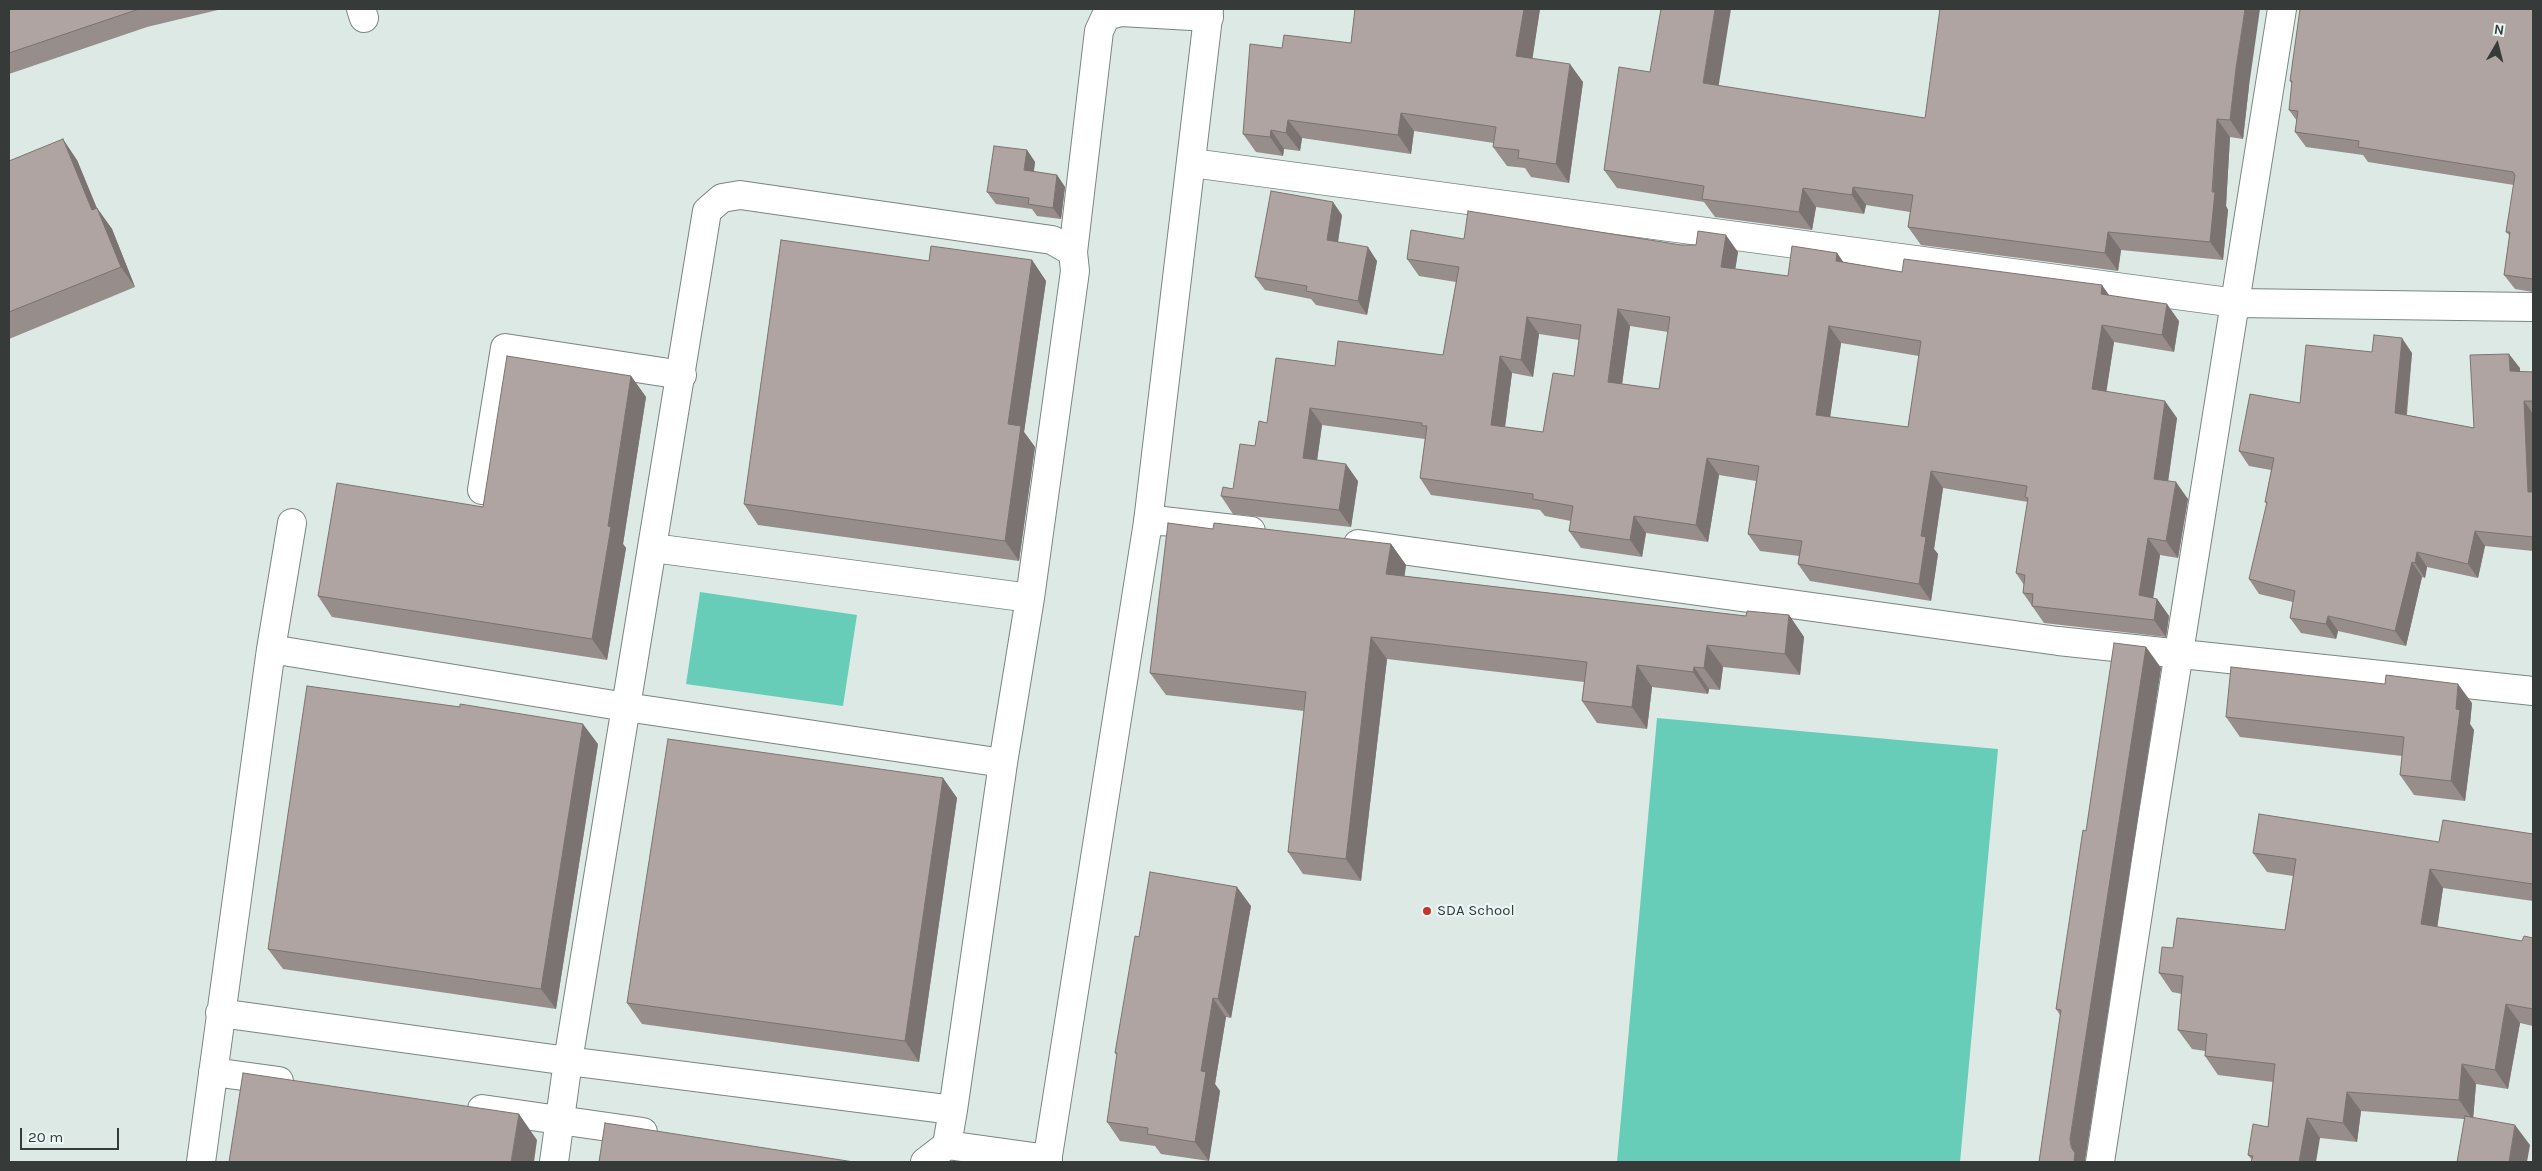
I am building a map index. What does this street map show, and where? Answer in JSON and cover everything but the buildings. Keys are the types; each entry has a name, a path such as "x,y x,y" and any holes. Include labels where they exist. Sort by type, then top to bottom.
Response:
{"street":[{"path":"2100,1162 2152,822 2181,653 2282,9"},
{"path":"925,1162 947,1145 953,1110 1003,763 1030,598 1075,271 1073,252 1099,30 1106,16 1122,12 1209,13 1148,522 1047,1161 947,1145"},
{"path":"1192,163 2236,303 2533,307"},
{"path":"554,1162 568,1061 682,375 707,211 722,198 740,195 1052,240 1073,252"},
{"path":"482,490 505,348 682,375"},
{"path":"1148,522 1163,521 1280,535"},
{"path":"201,1162 271,649 292,523"},
{"path":"1338,542 1426,552 1700,593 2058,641 2533,691"},
{"path":"653,548 1030,598"},
{"path":"271,649 626,708 1003,763"},
{"path":"220,1013 568,1061 953,1110"},
{"path":"214,1072 300,1084"},
{"path":"455,1105 667,1135"},
{"path":"920,1162 953,1110"}],"green space":[{"path":"700,592 857,615 843,706 686,684"},
{"path":"1657,718 1998,749 1960,1162 1617,1162"}],"place":[{"name":"SDA School","path":"1427,911"}]}
